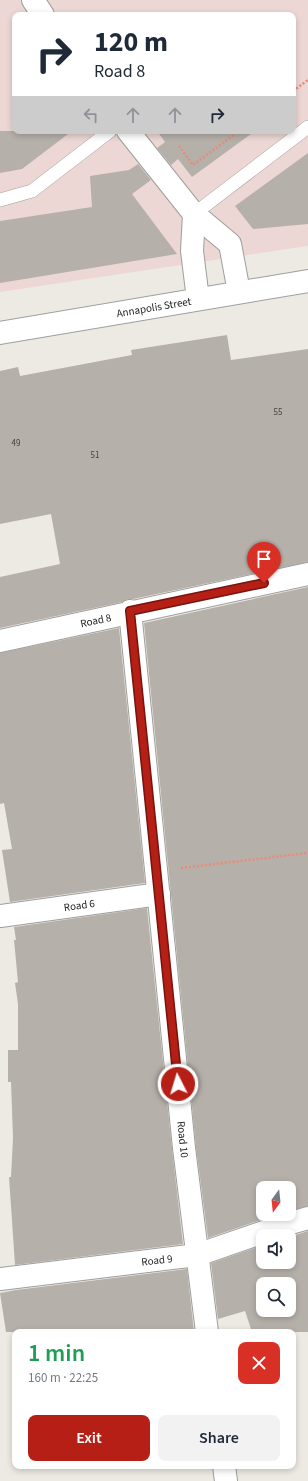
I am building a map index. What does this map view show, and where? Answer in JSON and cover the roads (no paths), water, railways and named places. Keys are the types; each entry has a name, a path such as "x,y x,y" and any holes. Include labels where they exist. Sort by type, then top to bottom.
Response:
{"street":[{"path":"32,0 42,12"},
{"path":"130,134 194,214 230,244 239,292"},
{"path":"194,214 192,251 198,299"},
{"name":"Annapolis Street","path":"0,333 308,281"},
{"name":"Road 8","path":"0,641 130,611 308,574"},
{"name":"Road 10","path":"130,611 184,1148 207,1329"},
{"name":"Road 6","path":"0,916 159,894"},
{"name":"Road 9","path":"0,1279 197,1255 308,1218"},
{"path":"224,1469 226,1481"}],"lane":[{"path":"194,214 308,127"},
{"path":"0,200 32,191 106,134"}]}
